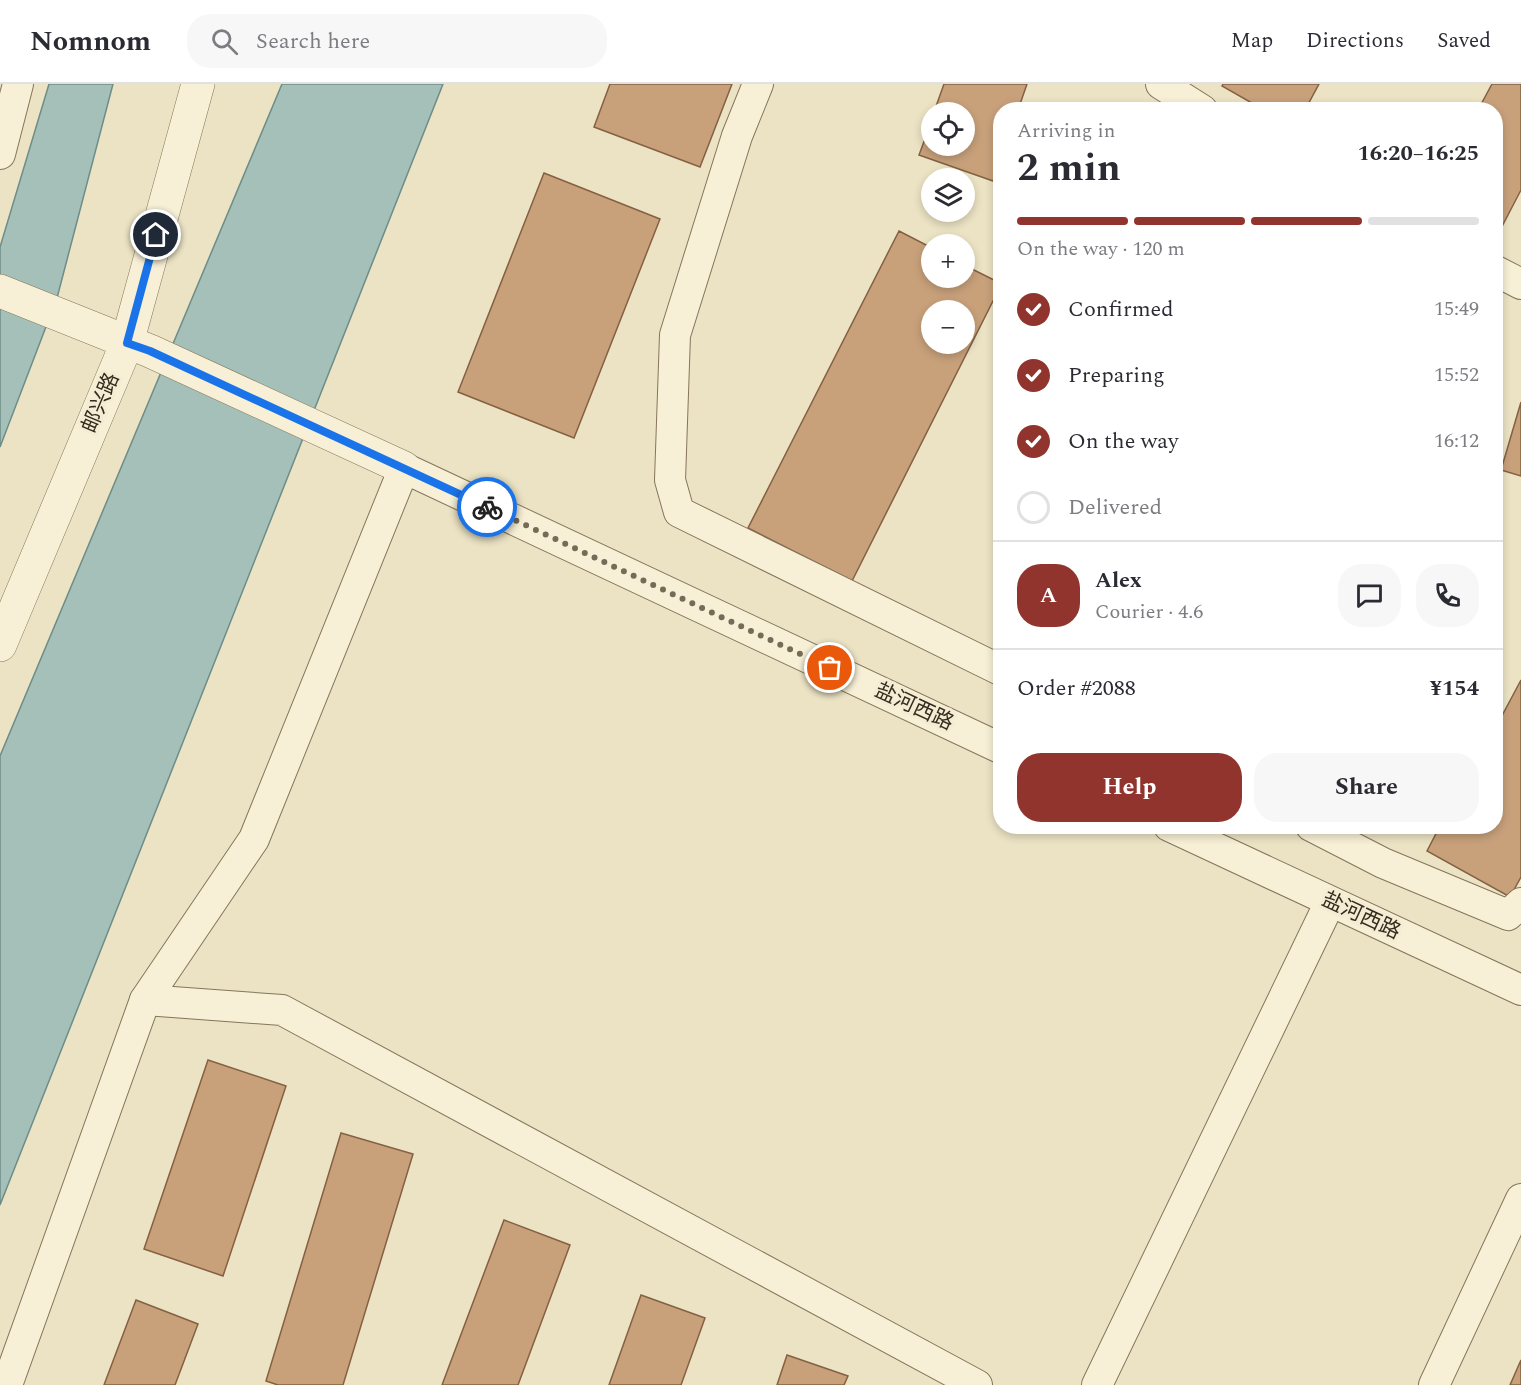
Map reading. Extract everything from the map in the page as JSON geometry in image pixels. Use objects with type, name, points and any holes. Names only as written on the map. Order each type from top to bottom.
[{"type":"street","points":[[0,154],[18,84]]},
{"type":"street","name":"邮兴路","points":[[0,645],[139,347],[198,84]]},
{"type":"street","points":[[758,84],[737,136],[675,335],[670,480],[679,512],[993,667]]},
{"type":"street","points":[[1161,84],[1190,102]]},
{"type":"street","points":[[1503,275],[1521,284]]},
{"type":"street","points":[[0,291],[139,347],[404,468],[254,839],[145,1000],[7,1385]]},
{"type":"street","name":"盐河西路","points":[[404,468],[993,745]]},
{"type":"street","name":"盐河西路","points":[[1186,834],[1521,990]]},
{"type":"street","points":[[1327,834],[1383,863],[1508,915],[1521,903]]},
{"type":"street","points":[[1097,1385],[1330,902]]},
{"type":"street","points":[[145,1000],[282,1010],[977,1385]]},
{"type":"street","points":[[1434,1385],[1521,1199]]},
{"type":"water","points":[[49,84],[113,84],[57,298],[0,447],[0,247]]},
{"type":"water","points":[[282,84],[443,84],[0,1205],[0,756]]},
{"type":"building","points":[[610,84],[732,84],[700,167],[594,127]]},
{"type":"building","points":[[944,84],[1027,84],[1021,102],[993,102],[993,181],[975,175],[975,168],[956,168],[922,156],[975,156],[975,102],[938,102]]},
{"type":"building","points":[[1223,84],[1319,84],[1309,102],[1250,102],[1222,86]]},
{"type":"building","points":[[1492,84],[1521,84],[1521,190],[1503,225],[1503,102],[1482,102]]},
{"type":"building","points":[[544,173],[660,219],[574,438],[458,392]]},
{"type":"building","points":[[899,231],[921,242],[921,288],[975,288],[975,270],[993,280],[993,301],[975,337],[975,300],[921,300],[921,354],[966,354],[852,581],[748,528]]},
{"type":"building","points":[[1521,402],[1521,476],[1503,471],[1503,463]]},
{"type":"building","points":[[1521,680],[1521,877],[1510,897],[1427,851],[1436,834],[1503,834],[1503,714]]},
{"type":"building","points":[[208,1060],[286,1086],[223,1276],[144,1249]]},
{"type":"building","points":[[341,1133],[413,1154],[343,1385],[278,1385],[266,1381]]},
{"type":"building","points":[[504,1220],[570,1245],[518,1385],[442,1385]]},
{"type":"building","points":[[641,1295],[705,1318],[681,1385],[609,1385]]},
{"type":"building","points":[[136,1300],[198,1324],[175,1385],[104,1385]]},
{"type":"building","points":[[787,1355],[848,1376],[844,1385],[777,1385]]},
{"type":"building","points":[[1521,1360],[1521,1385],[1510,1385]]},
{"type":"way so far","points":[[487,507],[830,668]]},
{"type":"route","points":[[156,235],[127,343],[150,351],[487,507]]}]
